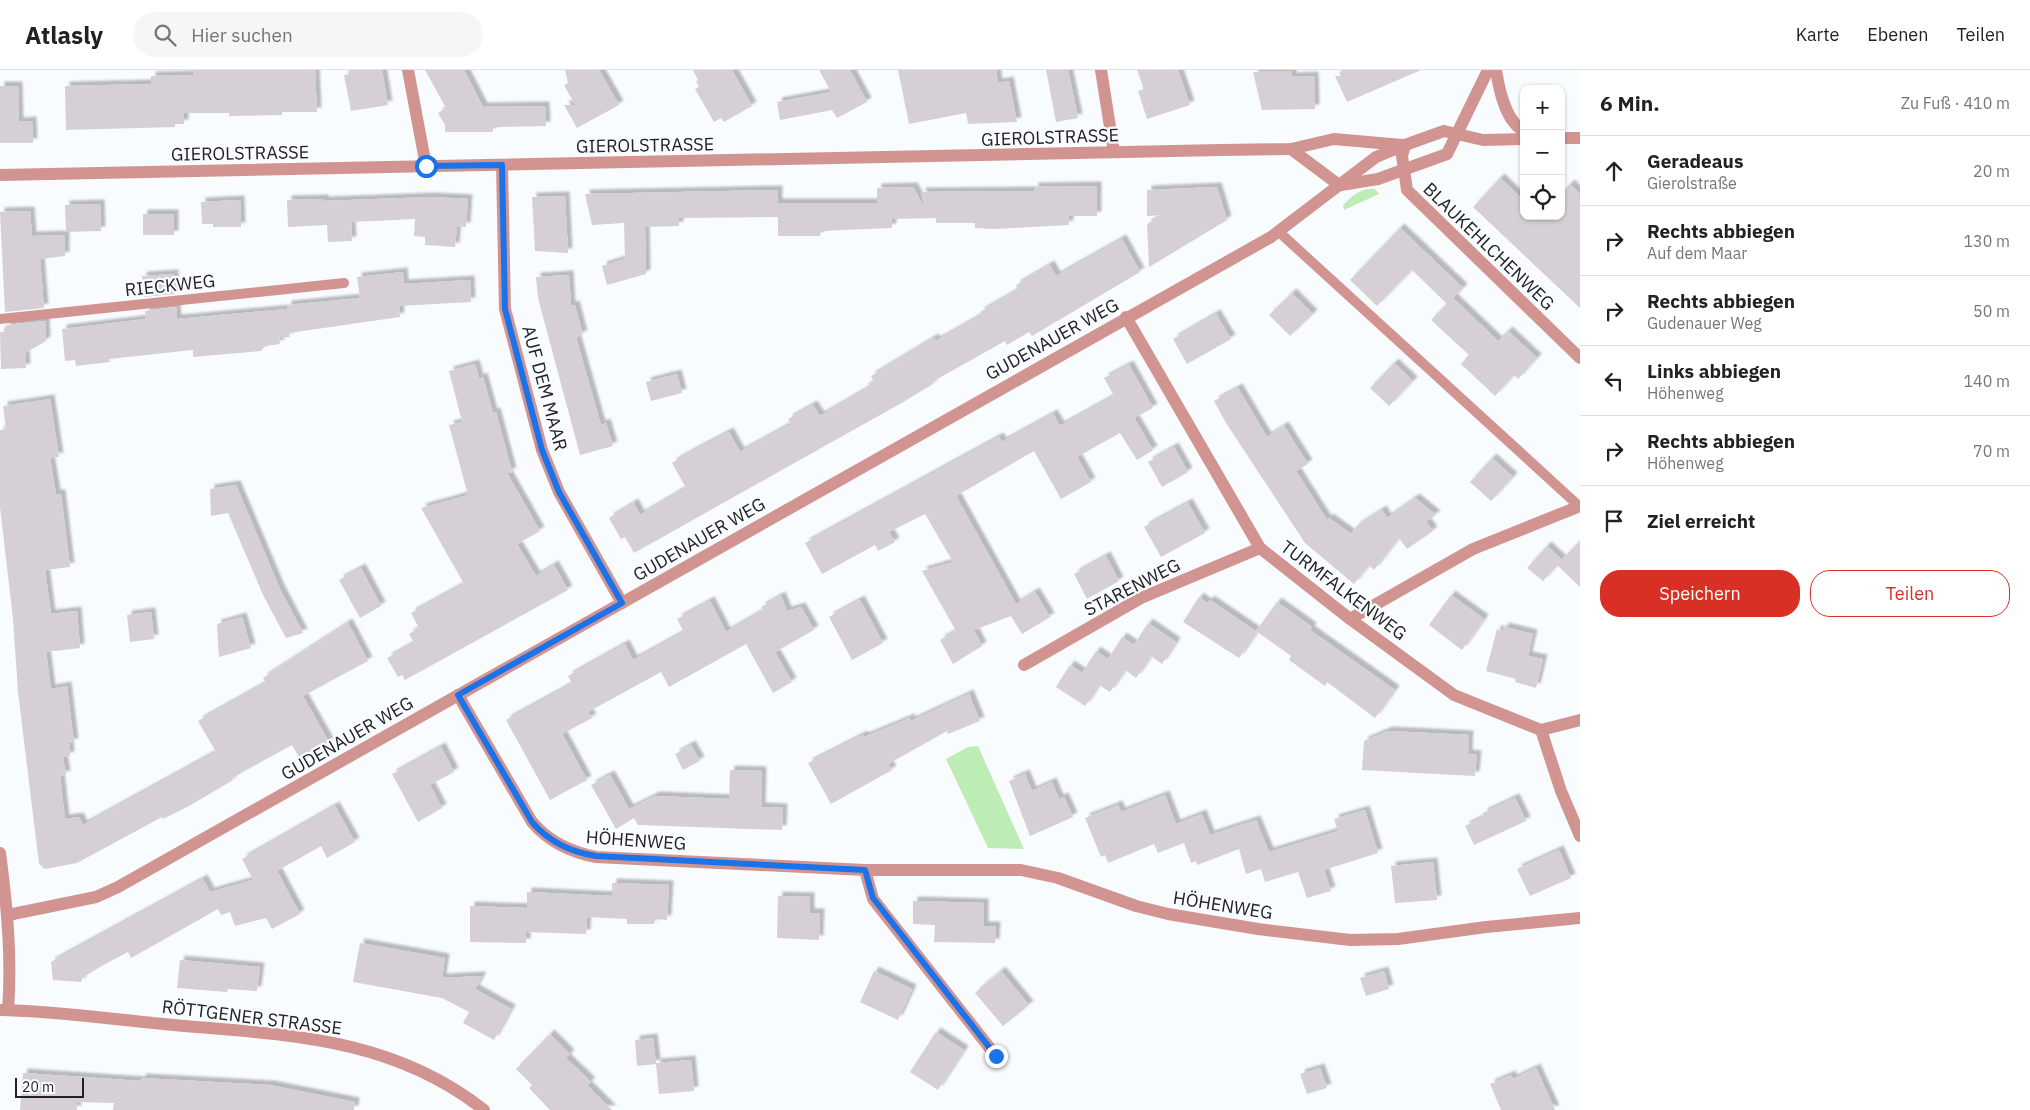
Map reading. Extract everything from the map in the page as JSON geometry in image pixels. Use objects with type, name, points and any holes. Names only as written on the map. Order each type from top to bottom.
[{"type":"street","points":[[408,70],[426,166]]},
{"type":"street","points":[[1101,70],[1114,152]]},
{"type":"street","points":[[1291,150],[1339,185],[1378,180],[1447,154],[1488,70]]},
{"type":"street","points":[[1496,70],[1504,105],[1518,129],[1521,130]]},
{"type":"street","name":"GUDENAUER WEG","points":[[8,915],[96,897],[118,888],[1279,232],[1376,157],[1444,131],[1483,140],[1520,139]]},
{"type":"street","points":[[1565,138],[1580,138]]},
{"type":"street","name":"GIEROLSTRASSE","points":[[0,175],[1291,150],[1334,139],[1405,145]]},
{"type":"street","name":"BLAUKEHLCHENWEG","points":[[1405,145],[1402,156],[1407,190],[1580,358]]},
{"type":"street","name":"AUF DEM MAAR","points":[[502,165],[505,309],[542,450],[559,492],[622,603]]},
{"type":"street","name":"TURMFALKENWEG","points":[[1126,317],[1260,548],[1350,619],[1454,695],[1541,730]]},
{"type":"street","points":[[1350,619],[1473,550],[1580,506]]},
{"type":"street","name":"STARENWEG","points":[[1024,665],[1141,598],[1260,548]]},
{"type":"street","name":"HÖHENWEG","points":[[458,695],[532,822],[544,836],[574,852],[596,856],[865,870],[1021,870],[1058,878],[1136,906],[1168,914],[1258,930],[1350,940],[1398,939],[1486,927],[1580,918]]},
{"type":"street","points":[[1580,720],[1541,730],[1561,791],[1580,836]]},
{"type":"street","points":[[0,853],[8,915],[11,968],[4,1010]]},
{"type":"street","points":[[865,870],[873,898],[996,1056]]},
{"type":"street","name":"RÖTTGENER STRASSE","points":[[4,1010],[271,1034],[345,1045],[408,1063],[469,1098],[484,1110]]},
{"type":"lane","points":[[1279,232],[1580,506]]},
{"type":"lane","name":"RIECKWEG","points":[[0,319],[344,283]]},
{"type":"green space","points":[[1367,189],[1375,189],[1379,194],[1344,210],[1343,205],[1357,193]]},
{"type":"green space","points":[[978,746],[1024,849],[988,848],[946,759],[968,747]]},
{"type":"building","points":[[193,70],[315,70],[317,112],[282,112],[282,115],[229,116],[229,113],[184,113],[184,124],[175,124],[175,127],[66,130],[65,86],[151,84],[151,76],[193,75]]},
{"type":"building","points":[[350,70],[382,70],[388,105],[351,111],[344,75],[351,74]]},
{"type":"building","points":[[425,70],[464,70],[483,107],[545,106],[546,126],[493,127],[493,132],[445,132],[445,125],[438,113],[446,108]]},
{"type":"building","points":[[565,70],[599,70],[619,105],[577,128],[564,105],[575,105],[564,85],[568,83]]},
{"type":"building","points":[[693,70],[732,70],[752,106],[724,122],[721,118],[714,122],[695,89],[699,87]]},
{"type":"building","points":[[819,70],[850,70],[867,102],[837,118],[832,110],[780,120],[777,102],[831,92]]},
{"type":"building","points":[[898,70],[996,70],[998,83],[1009,81],[1017,122],[968,124],[966,113],[909,124]]},
{"type":"building","points":[[1046,70],[1068,70],[1078,118],[1056,122]]},
{"type":"building","points":[[1137,70],[1178,70],[1190,105],[1147,119],[1138,91],[1144,89]]},
{"type":"building","points":[[1341,70],[1421,70],[1347,102],[1335,76],[1344,76]]},
{"type":"building","points":[[1292,71],[1292,77],[1314,76],[1315,109],[1262,110],[1253,72]]},
{"type":"building","points":[[0,86],[18,86],[19,122],[32,121],[33,143],[0,143]]},
{"type":"building","points":[[1500,178],[1520,197],[1520,220],[1565,220],[1565,190],[1570,184],[1580,194],[1580,308],[1473,207]]},
{"type":"building","points":[[1097,186],[1097,216],[1069,216],[1069,225],[995,229],[975,228],[975,223],[936,223],[936,218],[892,219],[892,228],[821,231],[820,236],[778,236],[778,203],[877,203],[877,188],[913,187],[925,209],[921,192],[1034,191],[1034,187]]},
{"type":"building","points":[[1217,187],[1227,220],[1149,267],[1147,224],[1163,215],[1147,216],[1147,190]]},
{"type":"building","points":[[778,190],[778,217],[679,218],[679,226],[645,227],[646,274],[607,285],[602,266],[625,259],[624,223],[592,225],[585,194]]},
{"type":"building","points":[[565,196],[568,253],[535,251],[532,197]]},
{"type":"building","points":[[430,197],[468,199],[466,227],[457,226],[455,247],[425,245],[425,237],[414,236],[415,219],[351,222],[352,241],[328,242],[327,225],[288,227],[287,200],[324,199],[324,201]]},
{"type":"building","points":[[240,200],[241,227],[213,227],[213,224],[202,224],[201,202]]},
{"type":"building","points":[[100,204],[101,231],[66,232],[65,205]]},
{"type":"building","points":[[30,211],[32,236],[65,235],[65,256],[40,259],[44,308],[5,312],[0,212]]},
{"type":"building","points":[[143,214],[174,214],[174,235],[143,235]]},
{"type":"building","points":[[1400,228],[1463,288],[1453,298],[1498,341],[1508,331],[1537,358],[1518,379],[1514,375],[1495,396],[1461,364],[1469,355],[1431,320],[1447,304],[1412,270],[1377,306],[1350,280]]},
{"type":"building","points":[[1122,239],[1140,272],[1032,336],[1029,332],[1007,345],[1005,341],[932,382],[933,384],[905,401],[634,553],[625,537],[621,539],[609,518],[634,503],[640,515],[686,488],[672,463],[693,451],[729,432],[740,452],[791,424],[788,419],[813,405],[820,416],[865,390],[864,388],[874,382],[871,376],[934,338],[936,341],[982,315],[980,312],[1018,290],[1016,285],[1050,265],[1056,276]]},
{"type":"building","points":[[403,272],[404,284],[470,280],[471,302],[399,306],[400,317],[289,333],[290,337],[279,338],[280,344],[265,346],[261,351],[193,357],[193,350],[109,359],[110,362],[76,366],[75,360],[65,361],[62,329],[146,319],[145,311],[176,307],[177,319],[287,309],[287,305],[360,298],[357,277]]},
{"type":"building","points":[[174,274],[175,294],[144,297],[142,276]]},
{"type":"building","points":[[569,275],[571,306],[575,305],[583,335],[576,337],[601,425],[606,423],[613,446],[580,455],[538,298],[536,277]]},
{"type":"building","points":[[1292,293],[1313,314],[1290,336],[1269,315]]},
{"type":"building","points":[[1216,314],[1231,339],[1187,364],[1173,339]]},
{"type":"building","points":[[45,321],[46,341],[25,353],[26,368],[1,369],[0,332],[6,332],[6,325]]},
{"type":"building","points":[[1394,363],[1413,381],[1389,406],[1370,388]]},
{"type":"building","points":[[475,364],[479,379],[483,377],[493,413],[496,412],[512,472],[507,473],[540,531],[517,544],[536,576],[554,565],[568,590],[405,680],[402,675],[398,677],[387,658],[414,643],[409,634],[419,628],[411,613],[464,584],[421,508],[468,495],[449,425],[462,422],[449,371]]},
{"type":"building","points":[[1129,365],[1153,408],[1134,418],[1153,450],[1137,460],[1120,433],[1077,457],[1091,482],[1061,499],[1034,451],[956,496],[1016,604],[1035,592],[1050,617],[1022,634],[1011,616],[974,630],[982,646],[953,664],[940,640],[956,631],[922,571],[953,562],[925,514],[889,532],[895,542],[878,551],[875,545],[822,574],[805,543],[999,437],[1002,442],[1053,414],[1060,426],[1114,396],[1104,378]]},
{"type":"building","points":[[677,374],[682,393],[651,401],[646,382]]},
{"type":"building","points":[[1238,388],[1267,437],[1284,426],[1308,464],[1296,471],[1327,520],[1329,518],[1351,534],[1357,526],[1382,510],[1387,518],[1415,498],[1436,515],[1426,521],[1433,531],[1407,549],[1399,538],[1374,570],[1369,565],[1354,584],[1305,543],[1226,423],[1214,401]]},
{"type":"building","points":[[50,399],[59,457],[50,458],[56,494],[61,494],[70,567],[45,570],[51,614],[77,611],[80,648],[46,652],[51,689],[67,686],[74,743],[69,743],[70,756],[63,757],[66,775],[60,776],[65,819],[79,817],[83,825],[216,752],[198,721],[266,683],[263,678],[348,623],[368,661],[303,696],[329,742],[300,759],[292,745],[232,778],[233,780],[189,806],[163,819],[162,817],[77,863],[45,869],[39,864],[18,692],[13,619],[0,507],[0,430],[6,429],[3,406]]},
{"type":"building","points":[[1174,447],[1188,472],[1162,487],[1148,462]]},
{"type":"building","points":[[1492,458],[1513,477],[1491,501],[1470,482]]},
{"type":"building","points":[[236,485],[280,589],[303,633],[286,638],[264,597],[228,513],[211,516],[210,489]]},
{"type":"building","points":[[1188,503],[1205,533],[1161,557],[1144,527]]},
{"type":"building","points":[[1580,541],[1580,587],[1557,565]]},
{"type":"building","points":[[1547,546],[1562,560],[1543,581],[1527,568]]},
{"type":"building","points":[[1106,556],[1119,581],[1087,599],[1074,574]]},
{"type":"building","points":[[361,568],[381,606],[360,618],[339,580]]},
{"type":"building","points":[[1451,595],[1484,619],[1462,650],[1429,625]]},
{"type":"building","points":[[781,596],[787,611],[801,607],[814,630],[775,652],[792,682],[773,693],[746,644],[669,687],[661,672],[588,712],[592,718],[562,734],[587,780],[550,800],[506,720],[572,684],[568,676],[625,644],[633,660],[684,632],[677,619],[710,601],[726,632],[763,611],[761,607]]},
{"type":"building","points":[[1199,597],[1207,603],[1210,600],[1257,632],[1239,658],[1183,622]]},
{"type":"building","points":[[860,600],[883,643],[852,660],[829,617]]},
{"type":"building","points":[[1277,602],[1312,627],[1310,630],[1395,690],[1375,718],[1327,682],[1325,686],[1289,660],[1291,656],[1256,631]]},
{"type":"building","points":[[151,612],[154,639],[130,642],[127,615]]},
{"type":"building","points":[[242,617],[251,648],[219,657],[217,624]]},
{"type":"building","points":[[1148,623],[1176,642],[1162,664],[1151,656],[1136,678],[1125,670],[1110,692],[1099,685],[1085,706],[1056,687],[1070,665],[1082,673],[1096,651],[1108,659],[1122,637],[1134,645]]},
{"type":"building","points":[[1505,627],[1533,634],[1528,656],[1543,659],[1536,688],[1515,682],[1516,679],[1486,671],[1497,629],[1501,632]]},
{"type":"building","points":[[969,694],[980,721],[948,734],[947,731],[888,764],[892,770],[831,804],[808,763],[863,735],[864,737],[910,718],[911,721]]},
{"type":"building","points":[[1388,731],[1469,735],[1468,754],[1477,755],[1475,776],[1362,770],[1364,741]]},
{"type":"building","points":[[691,745],[700,761],[683,770],[675,754]]},
{"type":"building","points":[[441,747],[454,772],[430,785],[442,808],[418,822],[392,774]]},
{"type":"building","points":[[730,770],[762,771],[761,807],[783,808],[782,830],[638,825],[634,818],[616,829],[591,785],[610,775],[629,809],[655,796],[729,799]]},
{"type":"building","points":[[1025,774],[1032,791],[1052,782],[1059,799],[1064,797],[1073,817],[1030,836],[1009,781]]},
{"type":"building","points":[[1165,795],[1176,824],[1202,814],[1210,835],[1256,820],[1269,852],[1338,831],[1334,819],[1365,810],[1378,853],[1324,870],[1331,891],[1307,898],[1298,872],[1265,882],[1261,869],[1246,874],[1239,849],[1197,865],[1196,861],[1191,863],[1184,843],[1158,853],[1154,844],[1108,863],[1105,855],[1101,857],[1085,818],[1118,805],[1121,812]]},
{"type":"building","points":[[1515,798],[1526,821],[1474,845],[1465,826],[1484,817],[1483,813]]},
{"type":"building","points":[[335,806],[355,842],[327,858],[321,846],[277,871],[300,914],[272,929],[266,918],[235,926],[230,912],[221,915],[218,909],[131,958],[128,952],[107,963],[83,977],[81,982],[53,980],[51,962],[203,879],[210,892],[253,880],[242,859]]},
{"type":"building","points":[[1559,850],[1571,878],[1530,896],[1517,869]]},
{"type":"building","points":[[1433,862],[1437,900],[1395,903],[1391,866]]},
{"type":"building","points":[[612,883],[669,885],[667,920],[655,919],[654,924],[627,924],[627,919],[587,917],[586,934],[526,932],[526,943],[470,942],[470,906],[527,908],[527,892],[612,896]]},
{"type":"building","points":[[778,896],[810,897],[810,913],[820,913],[819,940],[777,938]]},
{"type":"building","points":[[913,901],[984,903],[984,926],[996,926],[995,943],[934,942],[935,925],[913,924]]},
{"type":"building","points":[[360,943],[445,958],[442,978],[482,976],[475,989],[511,1009],[494,1040],[463,1023],[469,1012],[442,998],[353,982]]},
{"type":"building","points":[[180,960],[260,967],[257,991],[228,989],[227,992],[177,988]]},
{"type":"building","points":[[874,971],[912,989],[898,1020],[860,1002]]},
{"type":"building","points":[[1001,971],[1029,1005],[1003,1026],[975,993]]},
{"type":"building","points":[[1384,971],[1389,989],[1366,996],[1360,978]]},
{"type":"building","points":[[936,1032],[964,1050],[938,1090],[910,1072]]},
{"type":"building","points":[[550,1034],[570,1054],[566,1058],[591,1082],[587,1085],[612,1110],[550,1110],[529,1088],[532,1085],[516,1069]]},
{"type":"building","points":[[653,1038],[656,1063],[691,1060],[694,1091],[659,1094],[656,1064],[637,1066],[635,1040]]},
{"type":"building","points":[[1320,1068],[1327,1088],[1307,1094],[1300,1074]]},
{"type":"building","points":[[1536,1068],[1555,1110],[1501,1110],[1490,1084],[1511,1075],[1513,1079]]},
{"type":"building","points":[[23,1073],[141,1081],[142,1078],[270,1085],[355,1102],[354,1110],[113,1110],[114,1103],[77,1102],[77,1110],[20,1110]]},
{"type":"route","points":[[426,166],[502,165],[505,309],[542,450],[559,492],[622,603],[458,695],[532,822],[544,836],[558,844],[574,852],[596,856],[865,870],[873,898],[996,1056]]}]
